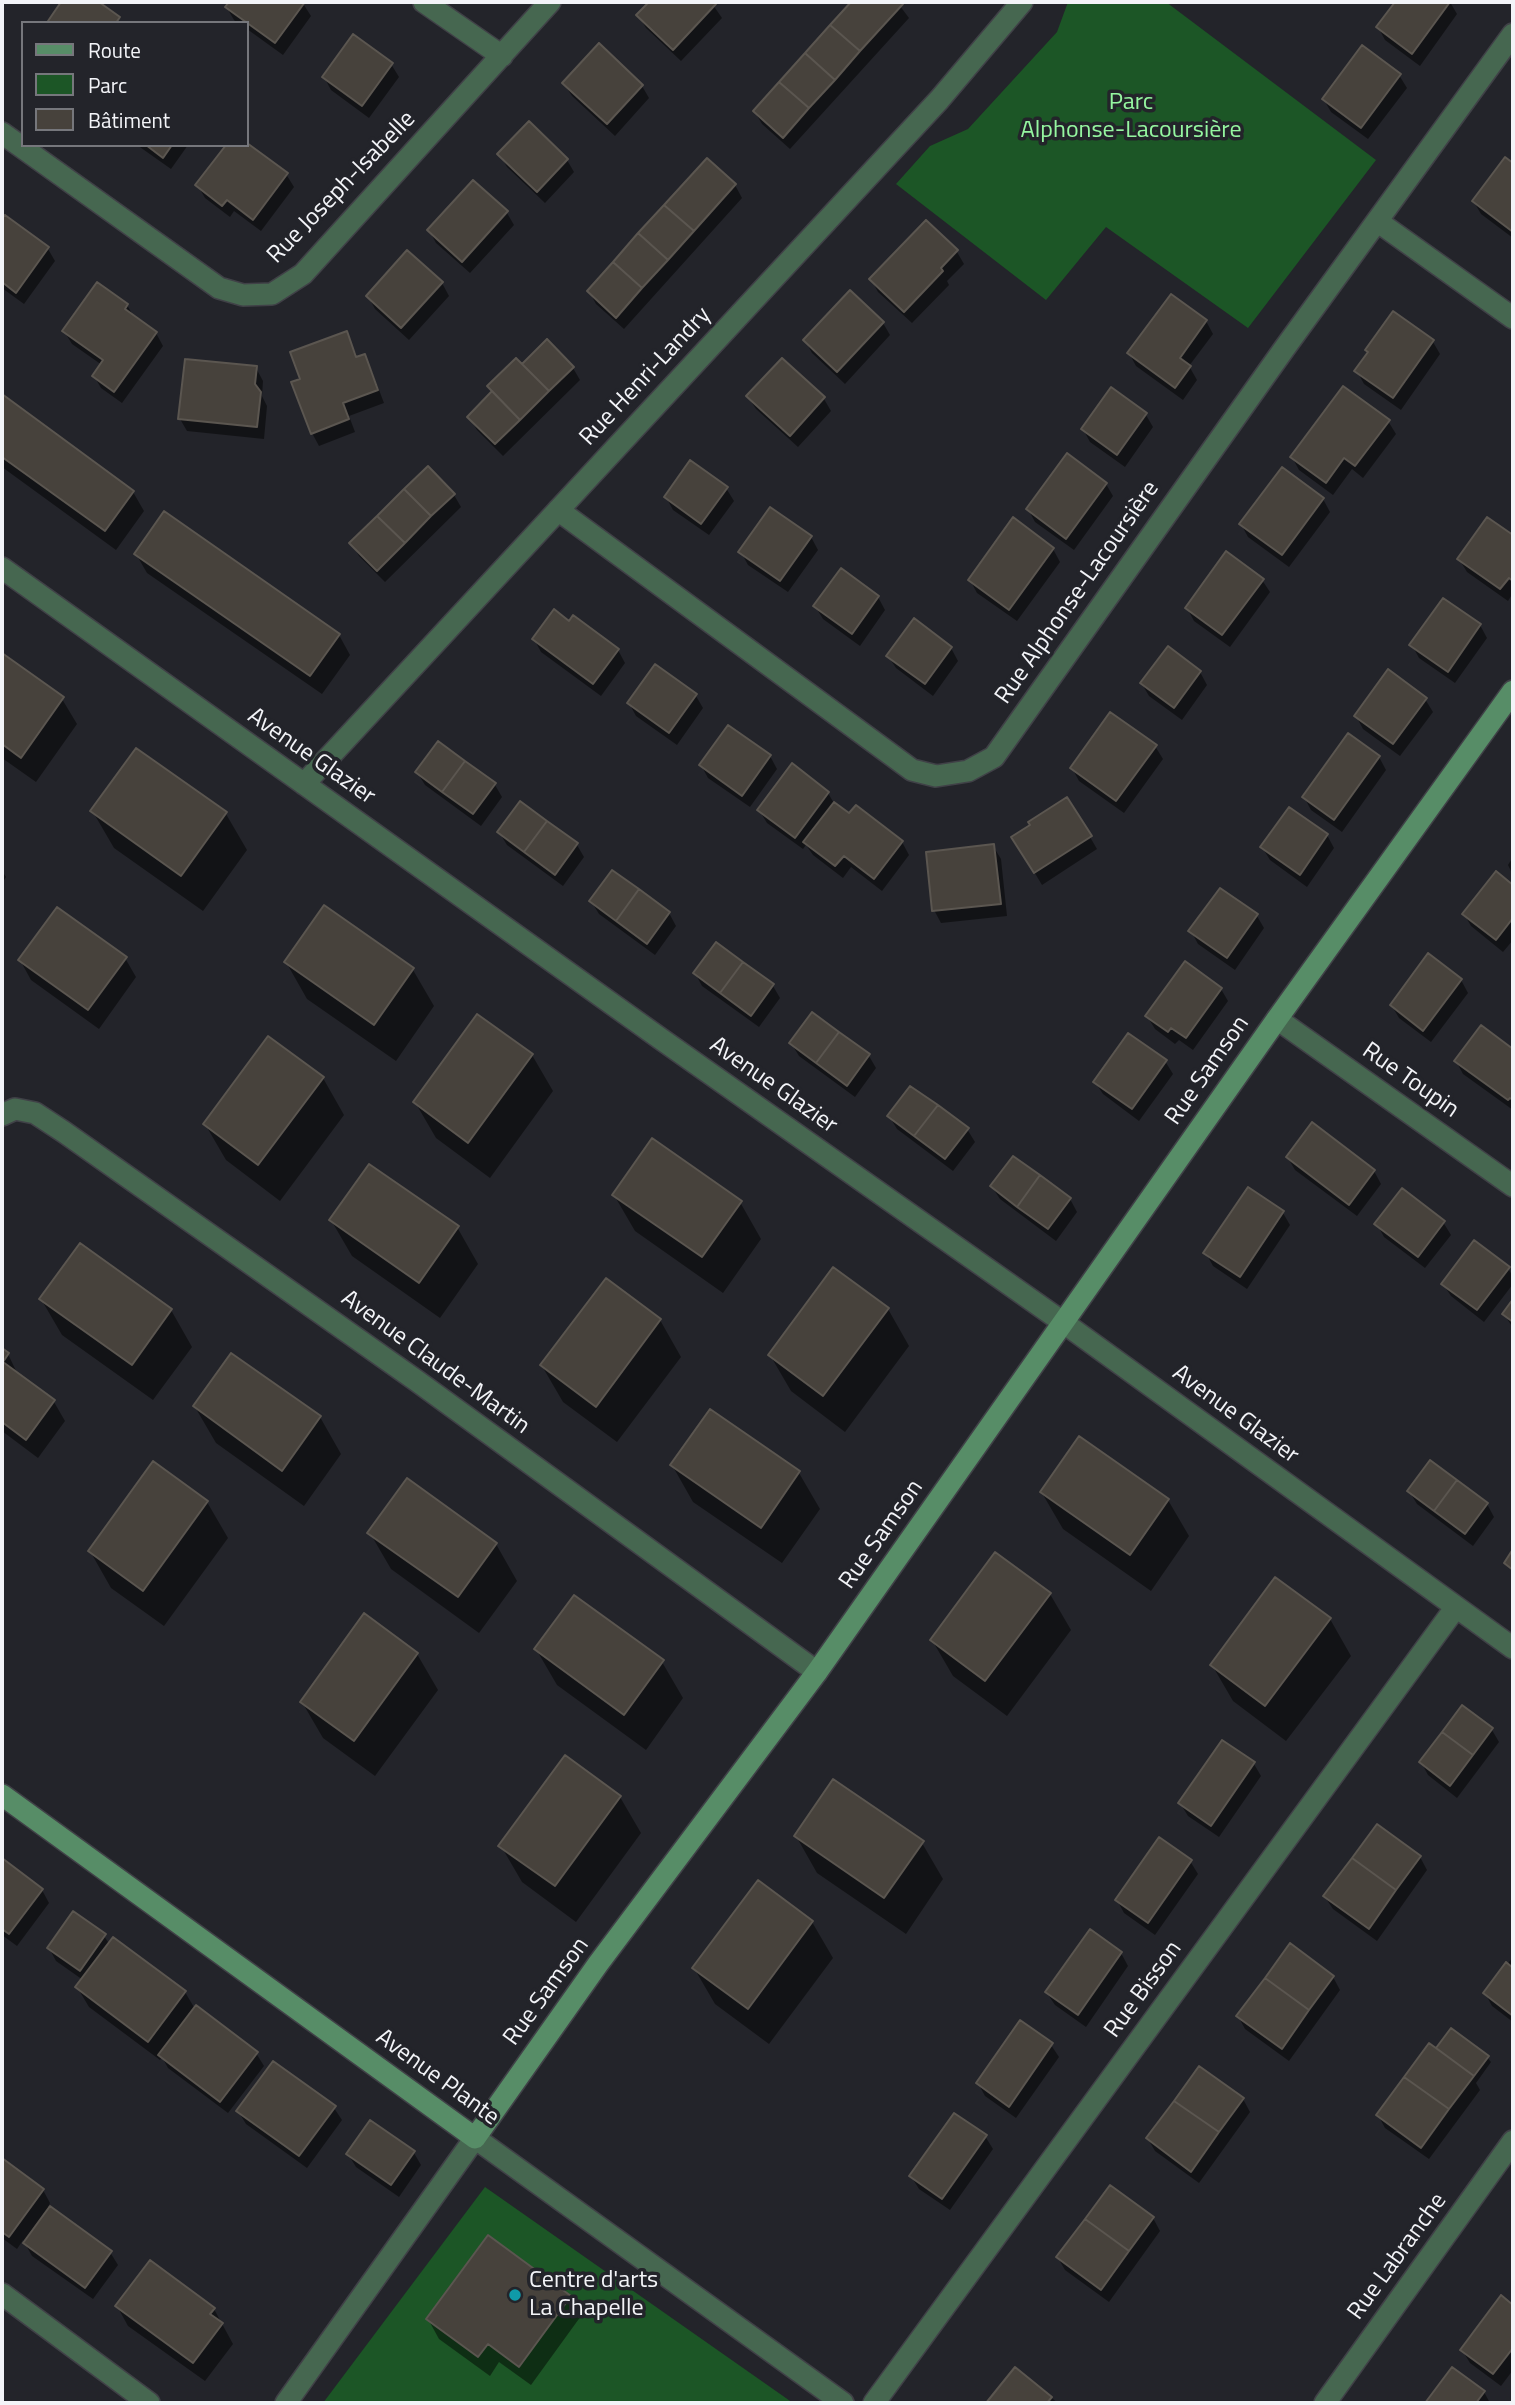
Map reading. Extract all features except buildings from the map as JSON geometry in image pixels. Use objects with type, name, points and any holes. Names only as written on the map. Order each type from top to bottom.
[{"type":"street","points":[[424,2],[502,56]]},
{"type":"street","name":"Rue Joseph-Isabelle","points":[[22,147],[219,288],[243,295],[272,294],[303,274],[550,2]]},
{"type":"street","name":"Rue Henri-Landry","points":[[304,784],[939,100],[1019,3]]},
{"type":"street","name":"Rue Alphonse-Lacoursière","points":[[558,510],[912,770],[936,776],[968,771],[994,757],[1513,34]]},
{"type":"street","name":"Rue Joseph-Isabelle","points":[[2,133],[21,147]]},
{"type":"street","points":[[1377,221],[1513,318]]},
{"type":"street","name":"Avenue Glazier","points":[[2,568],[1064,1323],[1513,1648]]},
{"type":"street","name":"Rue Samson","points":[[286,2403],[598,1964],[817,1672],[1277,1019],[1513,691]]},
{"type":"street","name":"Rue Toupin","points":[[1277,1019],[1513,1186]]},
{"type":"street","name":"Avenue Claude-Martin","points":[[8,1112],[35,1113],[75,1140],[417,1381],[817,1672]]},
{"type":"street","name":"Rue Bisson","points":[[874,2403],[1456,1607]]},
{"type":"street","name":"Avenue Plante","points":[[2,1795],[843,2403]]},
{"type":"street","name":"Rue Labranche","points":[[1325,2403],[1513,2141]]},
{"type":"street","points":[[2,2294],[149,2403]]},
{"type":"green space","name":"Parc Alphonse-Lacoursière","points":[[1068,2],[1166,2],[1376,160],[1248,328],[1106,227],[1046,300],[896,184],[930,146],[968,129],[1057,32]]},
{"type":"green space","points":[[485,2187],[793,2403],[323,2403]]},
{"type":"place","name":"Centre d'arts La Chapelle","points":[[515,2295]]}]
